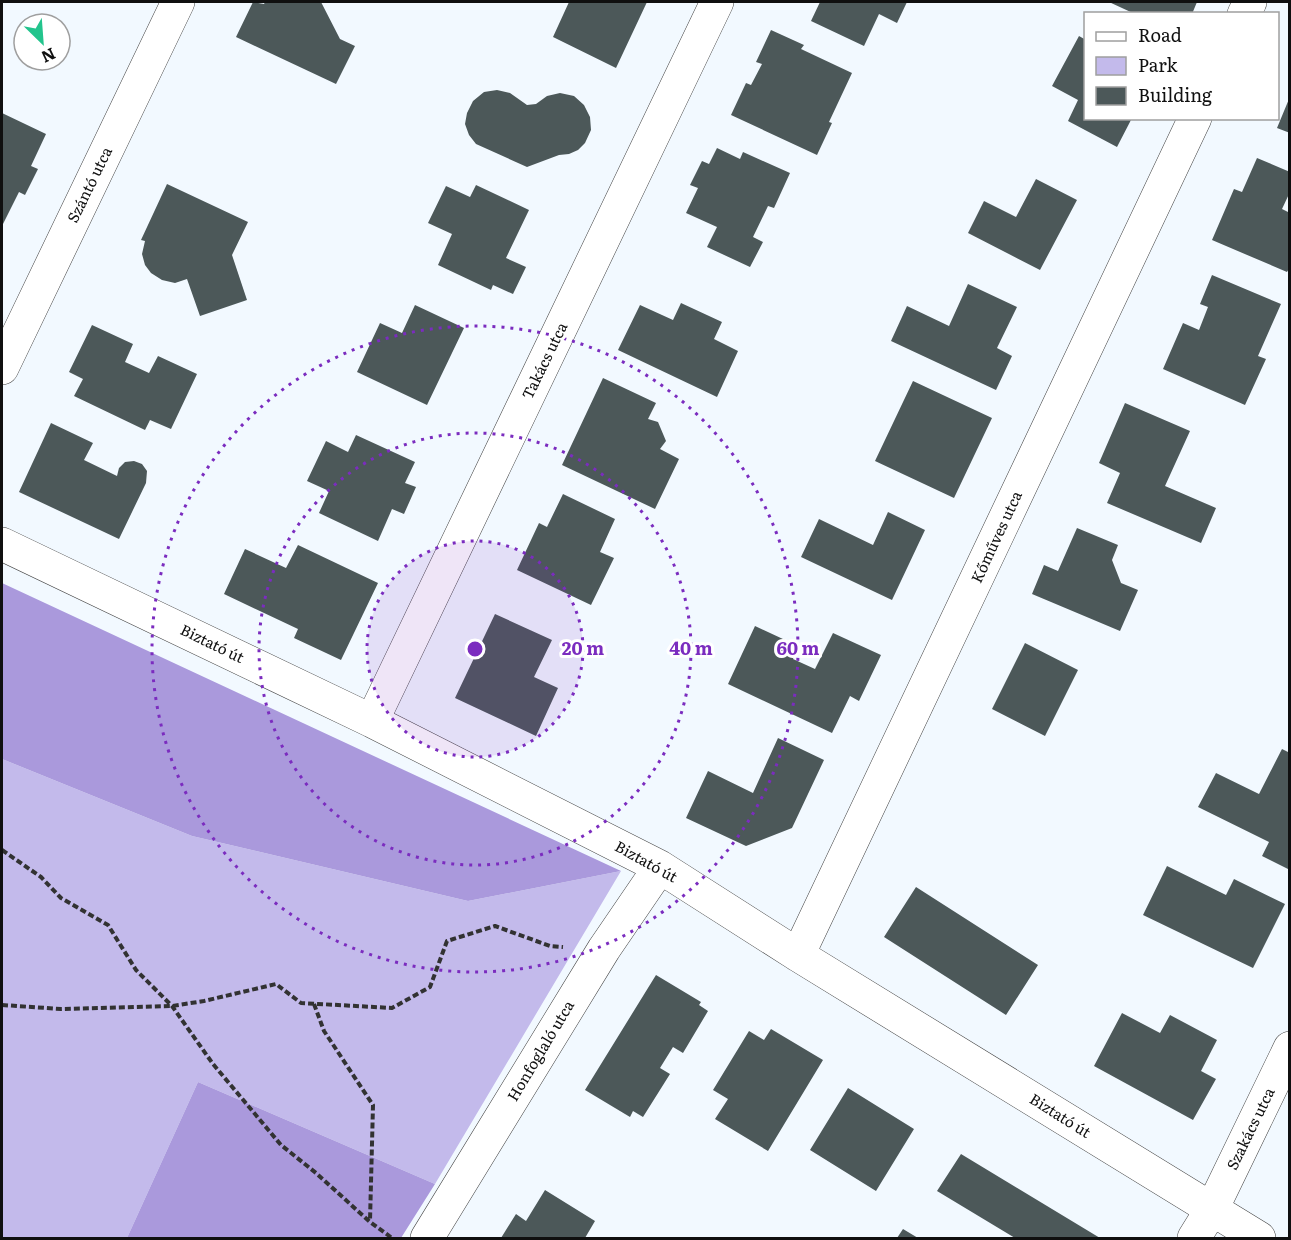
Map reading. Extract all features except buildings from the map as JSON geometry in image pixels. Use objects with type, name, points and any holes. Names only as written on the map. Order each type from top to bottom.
[{"type":"street","name":"Szántó utca","points":[[2,368],[178,2]]},
{"type":"street","name":"Takács utca","points":[[372,721],[717,2]]},
{"type":"street","name":"Kőműves utca","points":[[798,955],[1194,120]]},
{"type":"street","name":"Biztató út","points":[[2,544],[372,721],[660,867],[798,955],[1259,1239]]},
{"type":"street","name":"Honfoglaló utca","points":[[427,1239],[604,949],[660,867]]},
{"type":"street","name":"Szakács utca","points":[[1194,1239],[1212,1209],[1290,1048]]},
{"type":"path","points":[[2,850],[41,876],[61,898],[108,925],[136,970],[172,1006],[213,1064],[281,1145],[393,1239]]},
{"type":"path","points":[[2,1005],[61,1009],[172,1006],[276,984],[301,1003],[392,1008],[430,987],[447,941],[495,926],[550,946],[604,949]]},
{"type":"path","points":[[314,1004],[324,1031],[373,1105],[370,1222]]},
{"type":"green space","points":[[2,759],[192,836],[468,901],[621,871],[435,1184],[198,1082],[127,1238],[2,1238]]},
{"type":"shaded area","points":[[2,583],[621,871],[468,901],[192,836],[2,759]]},
{"type":"shaded area","points":[[198,1082],[435,1184],[401,1238],[127,1238]]}]
